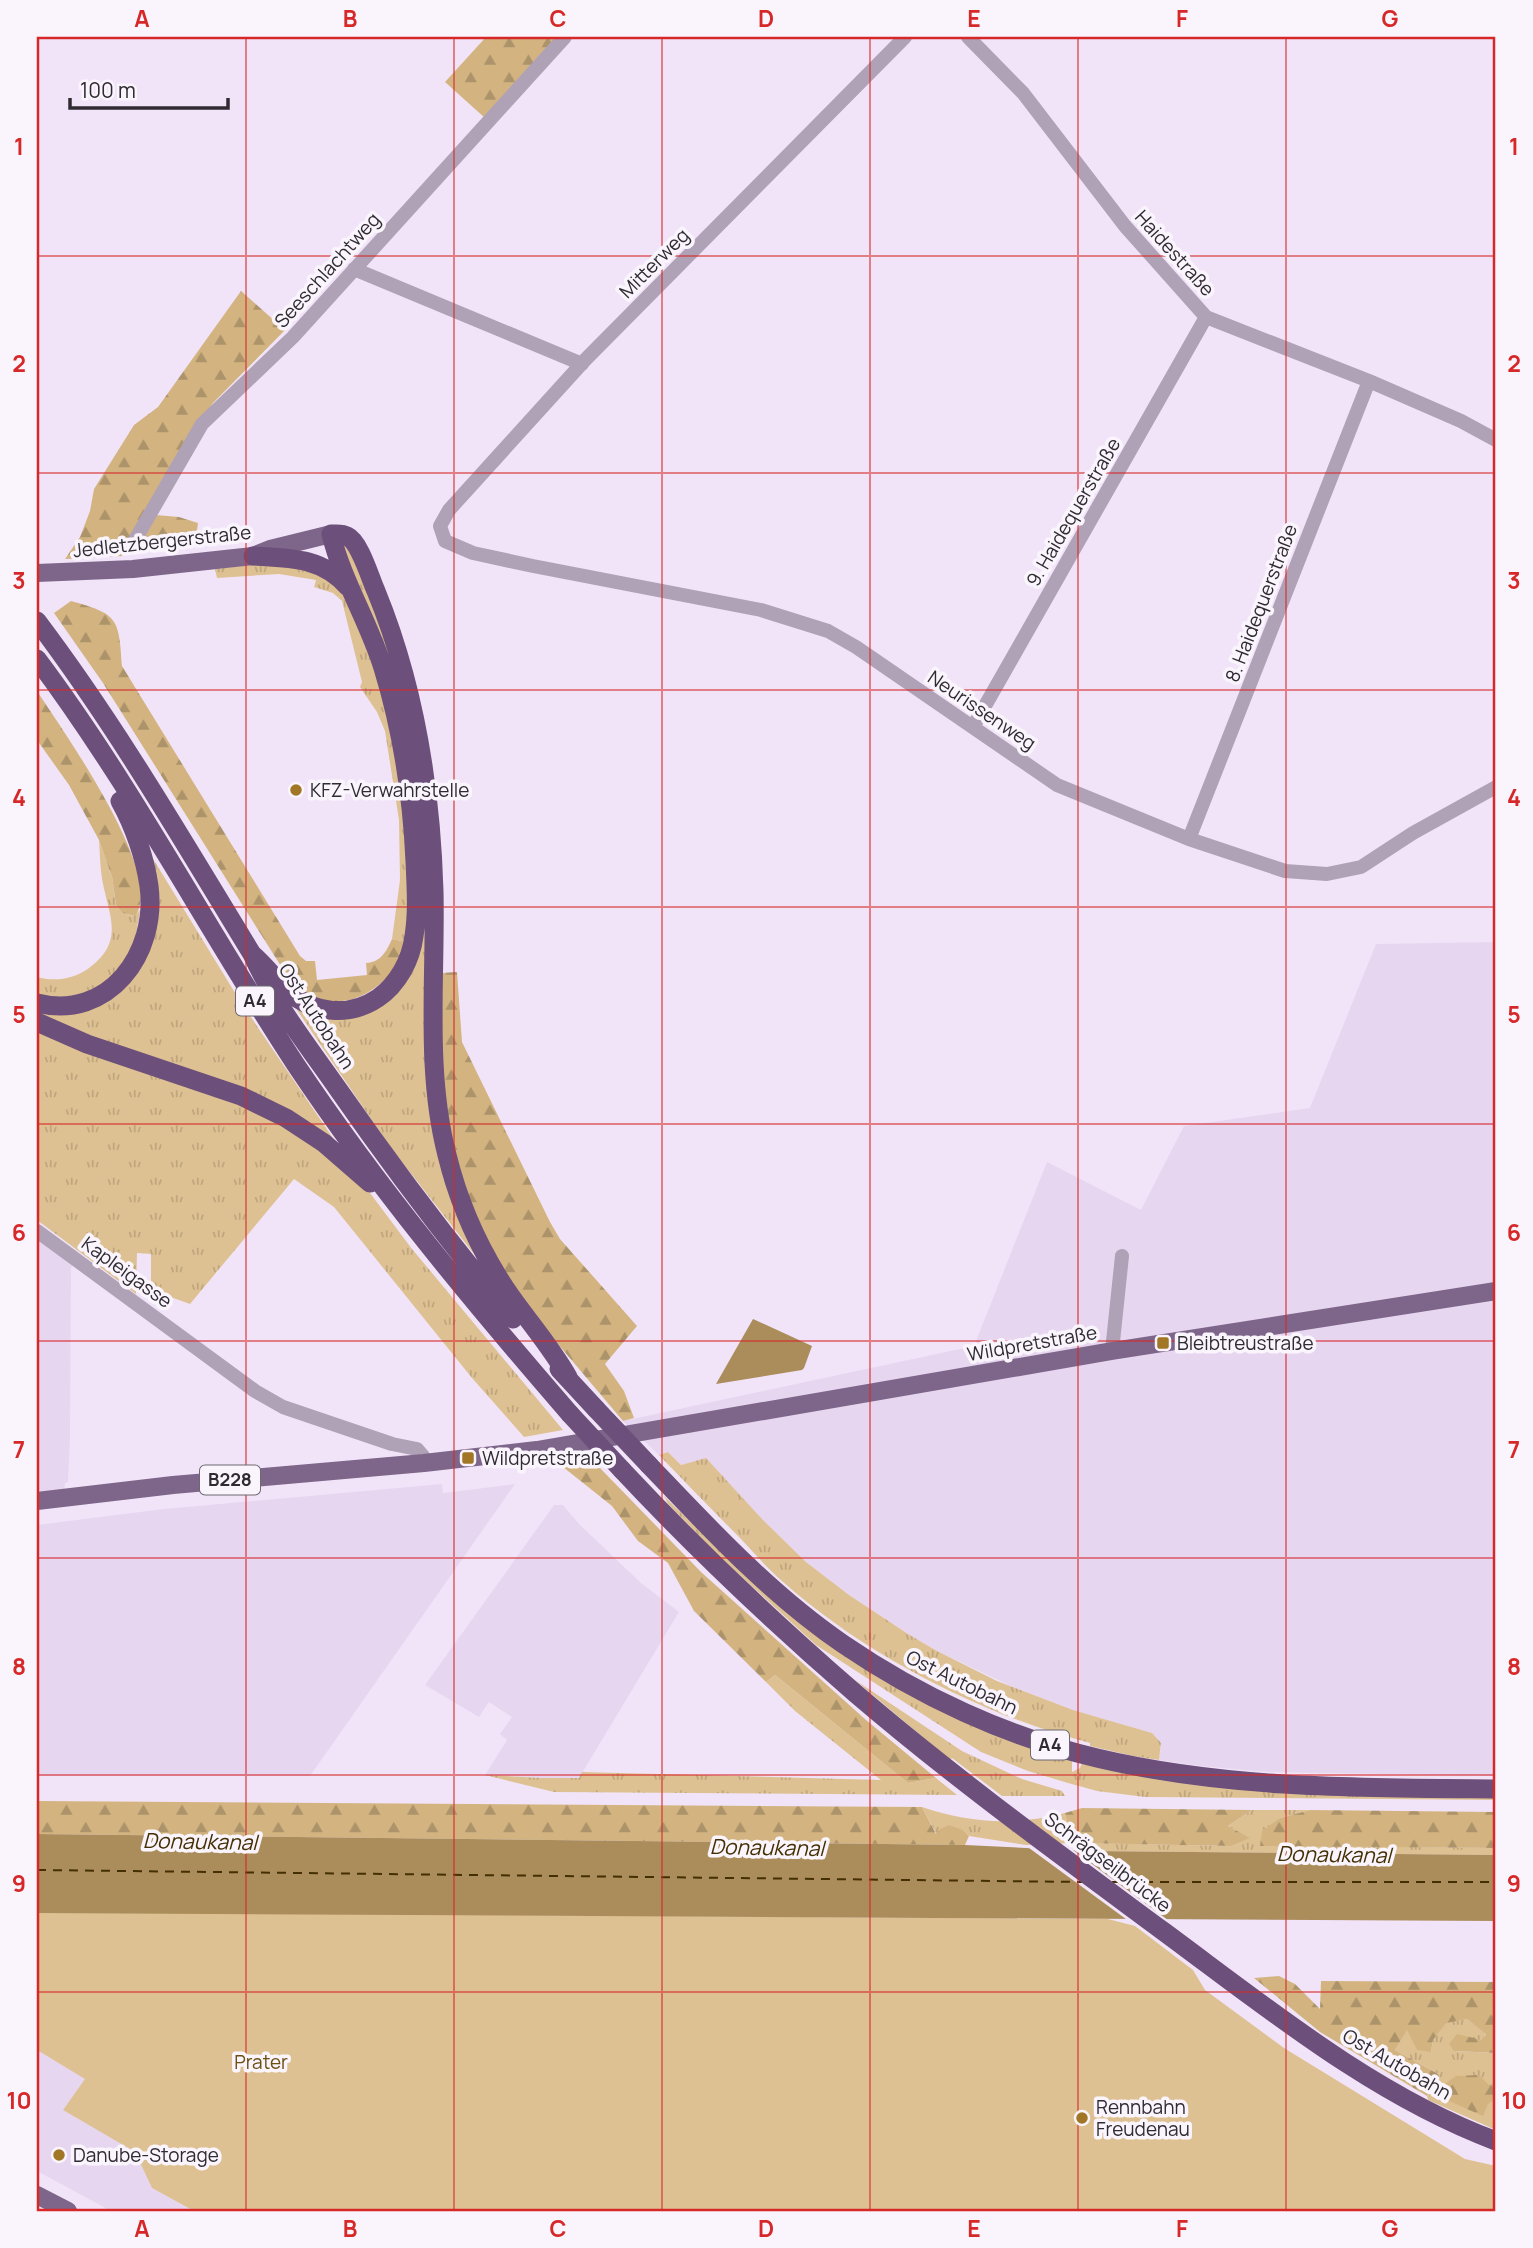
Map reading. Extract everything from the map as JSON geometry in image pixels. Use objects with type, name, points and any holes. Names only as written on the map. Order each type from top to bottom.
[{"type":"highway","points":[[253,954],[299,999],[318,1008],[337,1011],[357,1008],[383,994],[398,978],[408,959],[414,936],[417,892],[412,808],[389,691],[369,627],[335,550],[331,534],[348,536],[360,554],[384,610],[402,664],[418,735],[431,835],[435,1076],[446,1153],[463,1207],[482,1248],[509,1294],[568,1377]]},
{"type":"highway","points":[[253,556],[292,557],[313,562],[335,574],[354,594]]},
{"type":"highway","name":"Ost Autobahn","points":[[37,621],[126,747],[253,954],[260,972],[389,1162],[547,1360],[568,1377],[649,1465],[773,1589],[842,1643],[902,1681],[960,1710],[1023,1736],[1095,1758],[1167,1772],[1247,1782],[1352,1788],[1496,1789]]},
{"type":"highway","name":"A4","points":[[37,659],[105,757],[298,1068],[419,1234]]},
{"type":"highway","points":[[37,1003],[53,1007],[78,1005],[100,997],[118,982],[133,964],[144,942],[149,915],[149,888],[144,859],[124,807],[109,780],[105,757]]},
{"type":"highway","points":[[37,1021],[87,1044],[241,1096],[286,1118],[324,1143],[364,1177],[419,1234]]},
{"type":"highway","name":"Schrägseilbrücke","points":[[419,1234],[484,1315],[570,1414],[622,1470],[766,1612],[855,1693],[945,1766],[1246,1992]]},
{"type":"highway","name":"Ost Autobahn","points":[[1246,1992],[1310,2038],[1415,2104],[1496,2141]]},
{"type":"main road","name":"Jedletzbergerstraße","points":[[37,573],[133,569],[253,556],[270,549],[331,534]]},
{"type":"main road","name":"Wildpretstraße","points":[[424,1463],[537,1450],[1112,1351],[1496,1291]]},
{"type":"main road","name":"B228","points":[[37,1501],[424,1463]]},
{"type":"main road","points":[[37,2194],[68,2211]]},
{"type":"street","name":"Seeschlachtweg","points":[[135,540],[202,424],[293,337],[565,37]]},
{"type":"street","name":"Mitterweg","points":[[440,526],[449,510],[582,364],[905,37]]},
{"type":"street","name":"Haidestraße","points":[[968,37],[1023,93],[1125,226],[1206,317],[1368,380],[1461,421],[1496,440]]},
{"type":"street","points":[[354,269],[582,364]]},
{"type":"street","name":"9. Haidequerstraße","points":[[973,727],[1206,317]]},
{"type":"street","name":"8. Haidequerstraße","points":[[1189,839],[1368,380]]},
{"type":"street","name":"Neurissenweg","points":[[440,526],[445,541],[473,554],[761,610],[828,631],[856,647],[1057,785],[1189,839],[1284,871],[1327,874],[1361,867],[1413,833],[1496,787]]},
{"type":"street","name":"Kapleigasse","points":[[37,1231],[255,1391],[283,1407],[392,1444],[417,1449],[423,1455],[424,1463]]},
{"type":"street","points":[[1112,1351],[1122,1256]]},
{"type":"shaded area","points":[[1496,942],[1496,1776],[1268,1772],[1159,1760],[1161,1747],[1152,1733],[1073,1710],[1013,1687],[937,1651],[908,1634],[849,1595],[806,1562],[706,1459],[681,1465],[668,1452],[659,1455],[623,1421],[974,1346],[1047,1162],[1141,1210],[1184,1126],[1310,1108],[1376,944]]},
{"type":"shaded area","points":[[37,1236],[73,1263],[68,1482],[65,1483],[64,1490],[37,1493]]},
{"type":"shaded area","points":[[442,1484],[443,1493],[515,1484],[310,1776],[37,1776],[37,1525],[164,1509]]},
{"type":"shaded area","points":[[554,1505],[563,1505],[579,1524],[641,1583],[679,1612],[579,1778],[485,1775],[507,1740],[500,1734],[512,1717],[489,1702],[479,1717],[425,1685]]},
{"type":"shaded area","points":[[37,2050],[86,2079],[63,2110],[135,2152],[152,2188],[194,2211],[111,2211],[37,2171]]},
{"type":"green space","points":[[486,37],[557,37],[485,118],[445,82]]},
{"type":"green space","points":[[241,291],[285,330],[213,403],[190,435],[156,515],[179,517],[198,523],[196,538],[147,541],[131,538],[122,556],[65,559],[80,537],[90,511],[94,489],[134,425],[158,407]]},
{"type":"green space","points":[[348,543],[386,634],[426,875],[481,1263],[388,1144],[297,1010],[298,1007],[356,1013],[413,957],[418,828],[339,548]]},
{"type":"green space","points":[[275,562],[300,564],[337,582],[359,616],[397,752],[411,895],[406,942],[392,939],[400,880],[399,820],[385,731],[377,712],[360,687],[362,682],[342,601],[333,593],[314,587],[316,580],[279,574],[217,578],[215,569]]},
{"type":"green space","points":[[71,601],[98,610],[113,620],[119,637],[122,666],[300,956],[306,961],[315,961],[317,980],[367,975],[366,963],[376,961],[382,956],[392,939],[406,942],[395,969],[386,979],[358,997],[334,1001],[311,995],[289,979],[103,683],[54,613]]},
{"type":"green space","points":[[37,691],[87,768],[124,837],[137,869],[141,896],[135,916],[122,913],[116,905],[112,877],[99,840],[69,785],[37,740]]},
{"type":"green space","points":[[99,840],[112,877],[116,905],[122,913],[134,916],[140,910],[130,954],[105,983],[83,995],[59,1000],[37,996],[37,977],[57,979],[77,975],[100,958],[111,939],[111,919],[102,878]]},
{"type":"green space","points":[[147,849],[240,1001],[337,1144],[37,1017],[37,1007],[66,1011],[142,961]]},
{"type":"green space","points":[[457,972],[462,1042],[550,1222],[560,1239],[637,1326],[605,1364],[624,1391],[634,1418],[623,1421],[552,1337],[491,1253],[462,1185],[442,1086],[441,973]]},
{"type":"green space","points":[[37,1028],[234,1098],[314,1141],[367,1189],[412,1249],[563,1430],[524,1437],[472,1378],[334,1207],[294,1179],[190,1304],[151,1290],[151,1254],[137,1253],[136,1294],[37,1220]]},
{"type":"green space","points":[[668,1452],[681,1465],[706,1458],[806,1562],[849,1595],[908,1634],[997,1681],[1073,1710],[1152,1733],[1161,1743],[1159,1760],[1090,1746],[1090,1743],[1008,1716],[927,1679],[850,1634],[776,1576],[659,1455]]},
{"type":"green space","points":[[565,1461],[600,1468],[701,1572],[866,1720],[936,1778],[908,1783],[775,1675],[766,1682],[694,1611],[668,1563],[638,1541],[612,1506],[563,1467]]},
{"type":"green space","points":[[664,1496],[734,1565],[789,1613],[1072,1760],[1072,1772],[1080,1768],[1082,1763],[1496,1796],[1496,1800],[1145,1797],[1097,1791],[1028,1771],[981,1752],[816,1645],[720,1557],[668,1504]]},
{"type":"green space","points":[[775,1675],[908,1783],[936,1778],[957,1795],[554,1792],[485,1775],[579,1778],[582,1772],[881,1780],[795,1711],[766,1682]]},
{"type":"green space","points":[[855,1680],[962,1751],[1022,1779],[1062,1791],[1065,1796],[1002,1796],[952,1758],[950,1760]]},
{"type":"green space","points":[[37,1801],[922,1807],[936,1834],[949,1825],[963,1830],[969,1836],[965,1845],[37,1834]]},
{"type":"green space","points":[[922,1807],[957,1817],[993,1821],[1029,1820],[1065,1813],[1072,1843],[1026,1845],[969,1836],[963,1830],[937,1835]]},
{"type":"green space","points":[[1082,1808],[1252,1810],[1228,1826],[1250,1838],[1232,1846],[1072,1843],[1065,1813]]},
{"type":"green space","points":[[1252,1810],[1310,1810],[1280,1818],[1260,1845],[1496,1848],[1496,1855],[1088,1851],[1084,1843],[1232,1846],[1249,1838],[1228,1826]]},
{"type":"green space","points":[[1310,1810],[1496,1812],[1496,1848],[1260,1846],[1262,1831],[1280,1818]]},
{"type":"green space","name":"Prater","points":[[37,1913],[1108,1919],[1135,1926],[1193,1970],[1205,1990],[1284,2048],[1465,2159],[1496,2166],[1496,2211],[194,2211],[152,2188],[135,2152],[63,2110],[85,2079],[37,2050]]},
{"type":"green space","points":[[1279,1976],[1295,1984],[1320,2009],[1321,1981],[1496,1982],[1496,2053],[1454,2051],[1449,2044],[1457,2034],[1482,2040],[1486,2034],[1467,2019],[1446,2023],[1433,2040],[1431,2052],[1417,2050],[1407,2030],[1395,2050],[1440,2075],[1427,2096],[1320,2032],[1254,1978]]},
{"type":"green space","points":[[1467,2019],[1486,2033],[1482,2041],[1454,2051],[1496,2053],[1496,2130],[1428,2100],[1427,2096],[1440,2075],[1395,2050],[1407,2029],[1431,2052],[1433,2040],[1446,2022]]},
{"type":"green space","points":[[1479,2075],[1489,2085],[1496,2083],[1496,2099],[1488,2104],[1483,2116],[1449,2101],[1446,2083],[1456,2076]]},
{"type":"water","points":[[753,1319],[812,1346],[804,1368],[716,1384]]},
{"type":"water","name":"Donaukanal","points":[[37,1834],[965,1845],[1088,1851],[1496,1855],[1496,1921],[37,1913]]},
{"type":"pier","points":[[1025,1845],[1069,1847],[1172,1923],[1130,1922]]},
{"type":"ferry route","points":[[37,1870],[1082,1882]]},
{"type":"ferry route","points":[[1112,1882],[1496,1882]]},
{"type":"place","name":"KFZ-Verwahrstelle","points":[[296,790]]},
{"type":"place","name":"Bleibtreustraße","points":[[1163,1343]]},
{"type":"place","name":"Wildpretstraße","points":[[468,1458]]},
{"type":"place","name":"Rennbahn Freudenau","points":[[1082,2118]]},
{"type":"place","name":"Danube-Storage","points":[[59,2155]]}]
